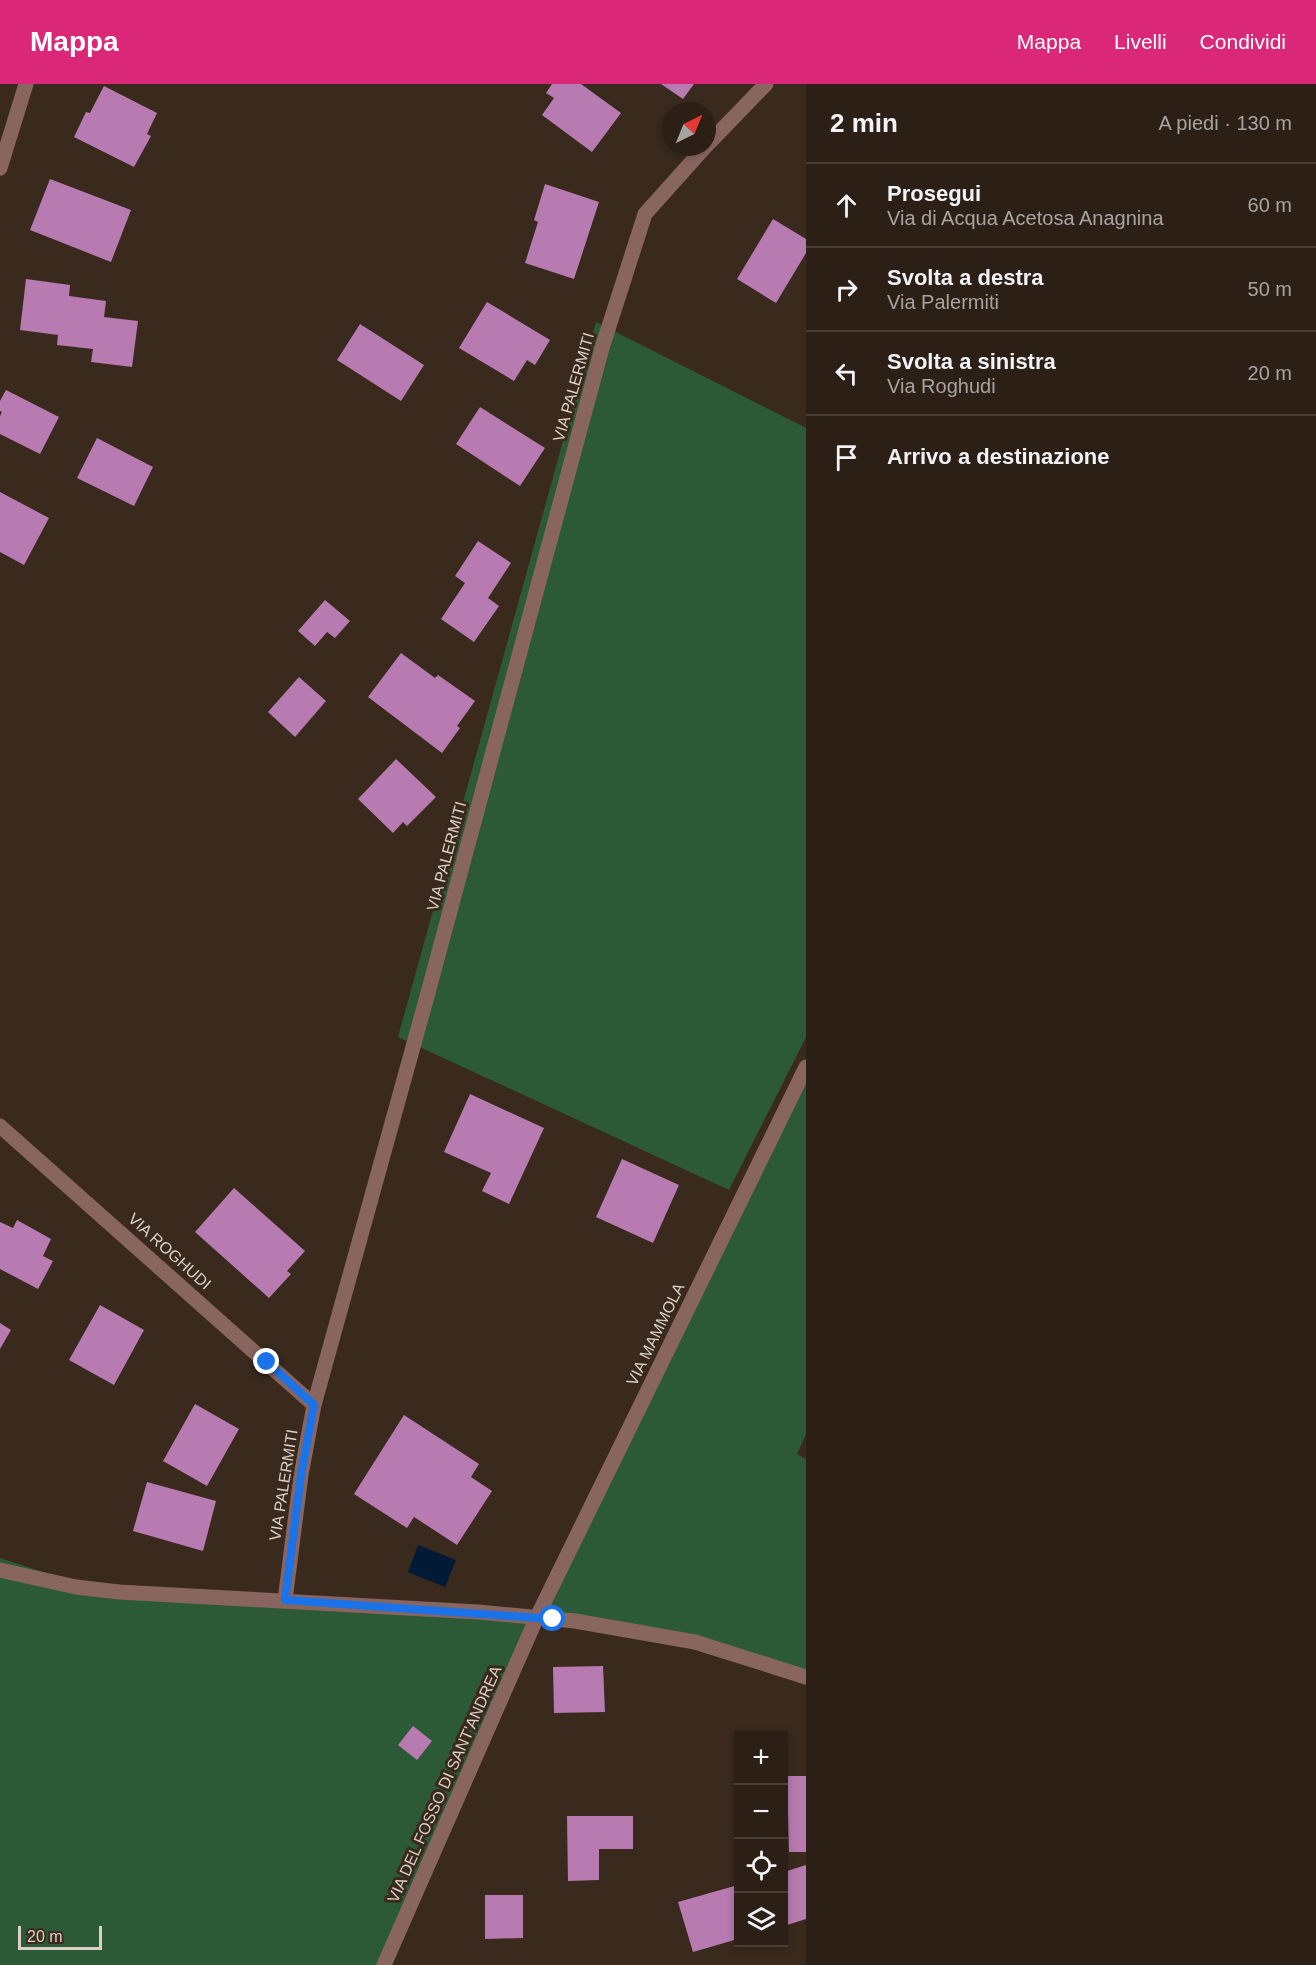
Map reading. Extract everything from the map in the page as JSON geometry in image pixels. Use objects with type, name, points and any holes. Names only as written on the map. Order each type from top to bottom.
[{"type":"street","points":[[0,168],[26,84]]},
{"type":"street","name":"VIA PALERMITI","points":[[716,136],[766,84]]},
{"type":"street","name":"VIA PALERMITI","points":[[285,1600],[301,1475],[314,1405],[602,348],[645,214],[697,156]]},
{"type":"street","name":"VIA MAMMOLA","points":[[537,1617],[806,1066]]},
{"type":"street","name":"VIA ROGHUDI","points":[[0,1126],[314,1405]]},
{"type":"street","points":[[0,1570],[98,1590],[537,1617],[585,1623],[673,1637],[718,1648],[806,1677]]},
{"type":"street","name":"VIA DEL FOSSO DI SANT'ANDREA","points":[[384,1965],[537,1617]]},
{"type":"green space","points":[[596,322],[806,428],[806,1037],[729,1190],[398,1037]]},
{"type":"green space","points":[[806,1066],[806,1434],[797,1454],[806,1459],[806,1677],[734,1653],[537,1617]]},
{"type":"green space","points":[[0,1558],[98,1590],[537,1617],[384,1965],[0,1965]]},
{"type":"water","points":[[418,1545],[456,1560],[445,1587],[408,1572]]},
{"type":"building","points":[[552,84],[581,84],[621,113],[592,152],[542,115],[554,98],[546,93]]},
{"type":"building","points":[[661,84],[694,84],[683,99]]},
{"type":"building","points":[[104,86],[157,113],[147,134],[151,136],[134,167],[74,137],[86,112],[90,113]]},
{"type":"building","points":[[50,179],[131,210],[111,262],[30,230]]},
{"type":"building","points":[[545,184],[599,202],[574,279],[525,263],[538,222],[534,220]]},
{"type":"building","points":[[773,219],[806,239],[806,253],[776,303],[737,279]]},
{"type":"building","points":[[26,279],[70,285],[69,296],[106,301],[104,317],[138,321],[132,367],[91,362],[93,349],[57,345],[58,335],[20,330]]},
{"type":"building","points":[[487,302],[550,340],[535,365],[527,360],[514,381],[459,348]]},
{"type":"building","points":[[360,324],[424,365],[401,401],[337,360]]},
{"type":"building","points":[[6,390],[59,417],[40,454],[0,434],[2,412],[0,401]]},
{"type":"building","points":[[480,407],[545,448],[520,486],[456,444]]},
{"type":"building","points":[[97,438],[153,467],[134,506],[77,478]]},
{"type":"building","points":[[0,492],[49,518],[24,565],[0,552]]},
{"type":"building","points":[[478,541],[511,563],[488,598],[499,606],[474,642],[441,619],[465,583],[455,576]]},
{"type":"building","points":[[325,600],[350,621],[335,638],[327,632],[315,646],[298,631]]},
{"type":"building","points":[[401,653],[435,678],[438,675],[475,701],[457,726],[460,728],[442,753],[368,697]]},
{"type":"building","points":[[299,677],[326,701],[295,737],[268,712]]},
{"type":"building","points":[[396,759],[436,797],[407,826],[403,822],[393,833],[358,799]]},
{"type":"building","points":[[470,1094],[544,1128],[509,1204],[482,1191],[491,1173],[444,1152]]},
{"type":"building","points":[[622,1159],[679,1185],[653,1243],[596,1217]]},
{"type":"building","points":[[234,1188],[305,1251],[287,1271],[291,1274],[269,1298],[195,1232]]},
{"type":"building","points":[[17,1220],[51,1239],[43,1256],[53,1261],[38,1289],[0,1269],[0,1222],[13,1228]]},
{"type":"building","points":[[100,1305],[144,1330],[114,1385],[69,1360]]},
{"type":"building","points":[[0,1323],[11,1330],[0,1349]]},
{"type":"building","points":[[195,1404],[239,1429],[207,1486],[163,1461]]},
{"type":"building","points":[[404,1415],[479,1464],[471,1477],[492,1491],[457,1545],[414,1517],[407,1528],[354,1494]]},
{"type":"building","points":[[147,1482],[216,1501],[203,1551],[133,1531]]},
{"type":"building","points":[[603,1666],[605,1712],[554,1713],[553,1667]]},
{"type":"building","points":[[413,1726],[432,1741],[417,1760],[398,1745]]},
{"type":"building","points":[[788,1776],[806,1776],[806,1852],[789,1852]]},
{"type":"building","points":[[567,1816],[633,1816],[633,1849],[599,1849],[599,1880],[568,1881]]},
{"type":"building","points":[[806,1865],[806,1919],[788,1925],[788,1893],[788,1871]]},
{"type":"building","points":[[734,1886],[734,1940],[693,1952],[678,1902]]},
{"type":"building","points":[[485,1895],[523,1895],[523,1938],[485,1939]]},
{"type":"route","points":[[267,1362],[314,1405],[301,1475],[285,1600],[553,1619]]}]
